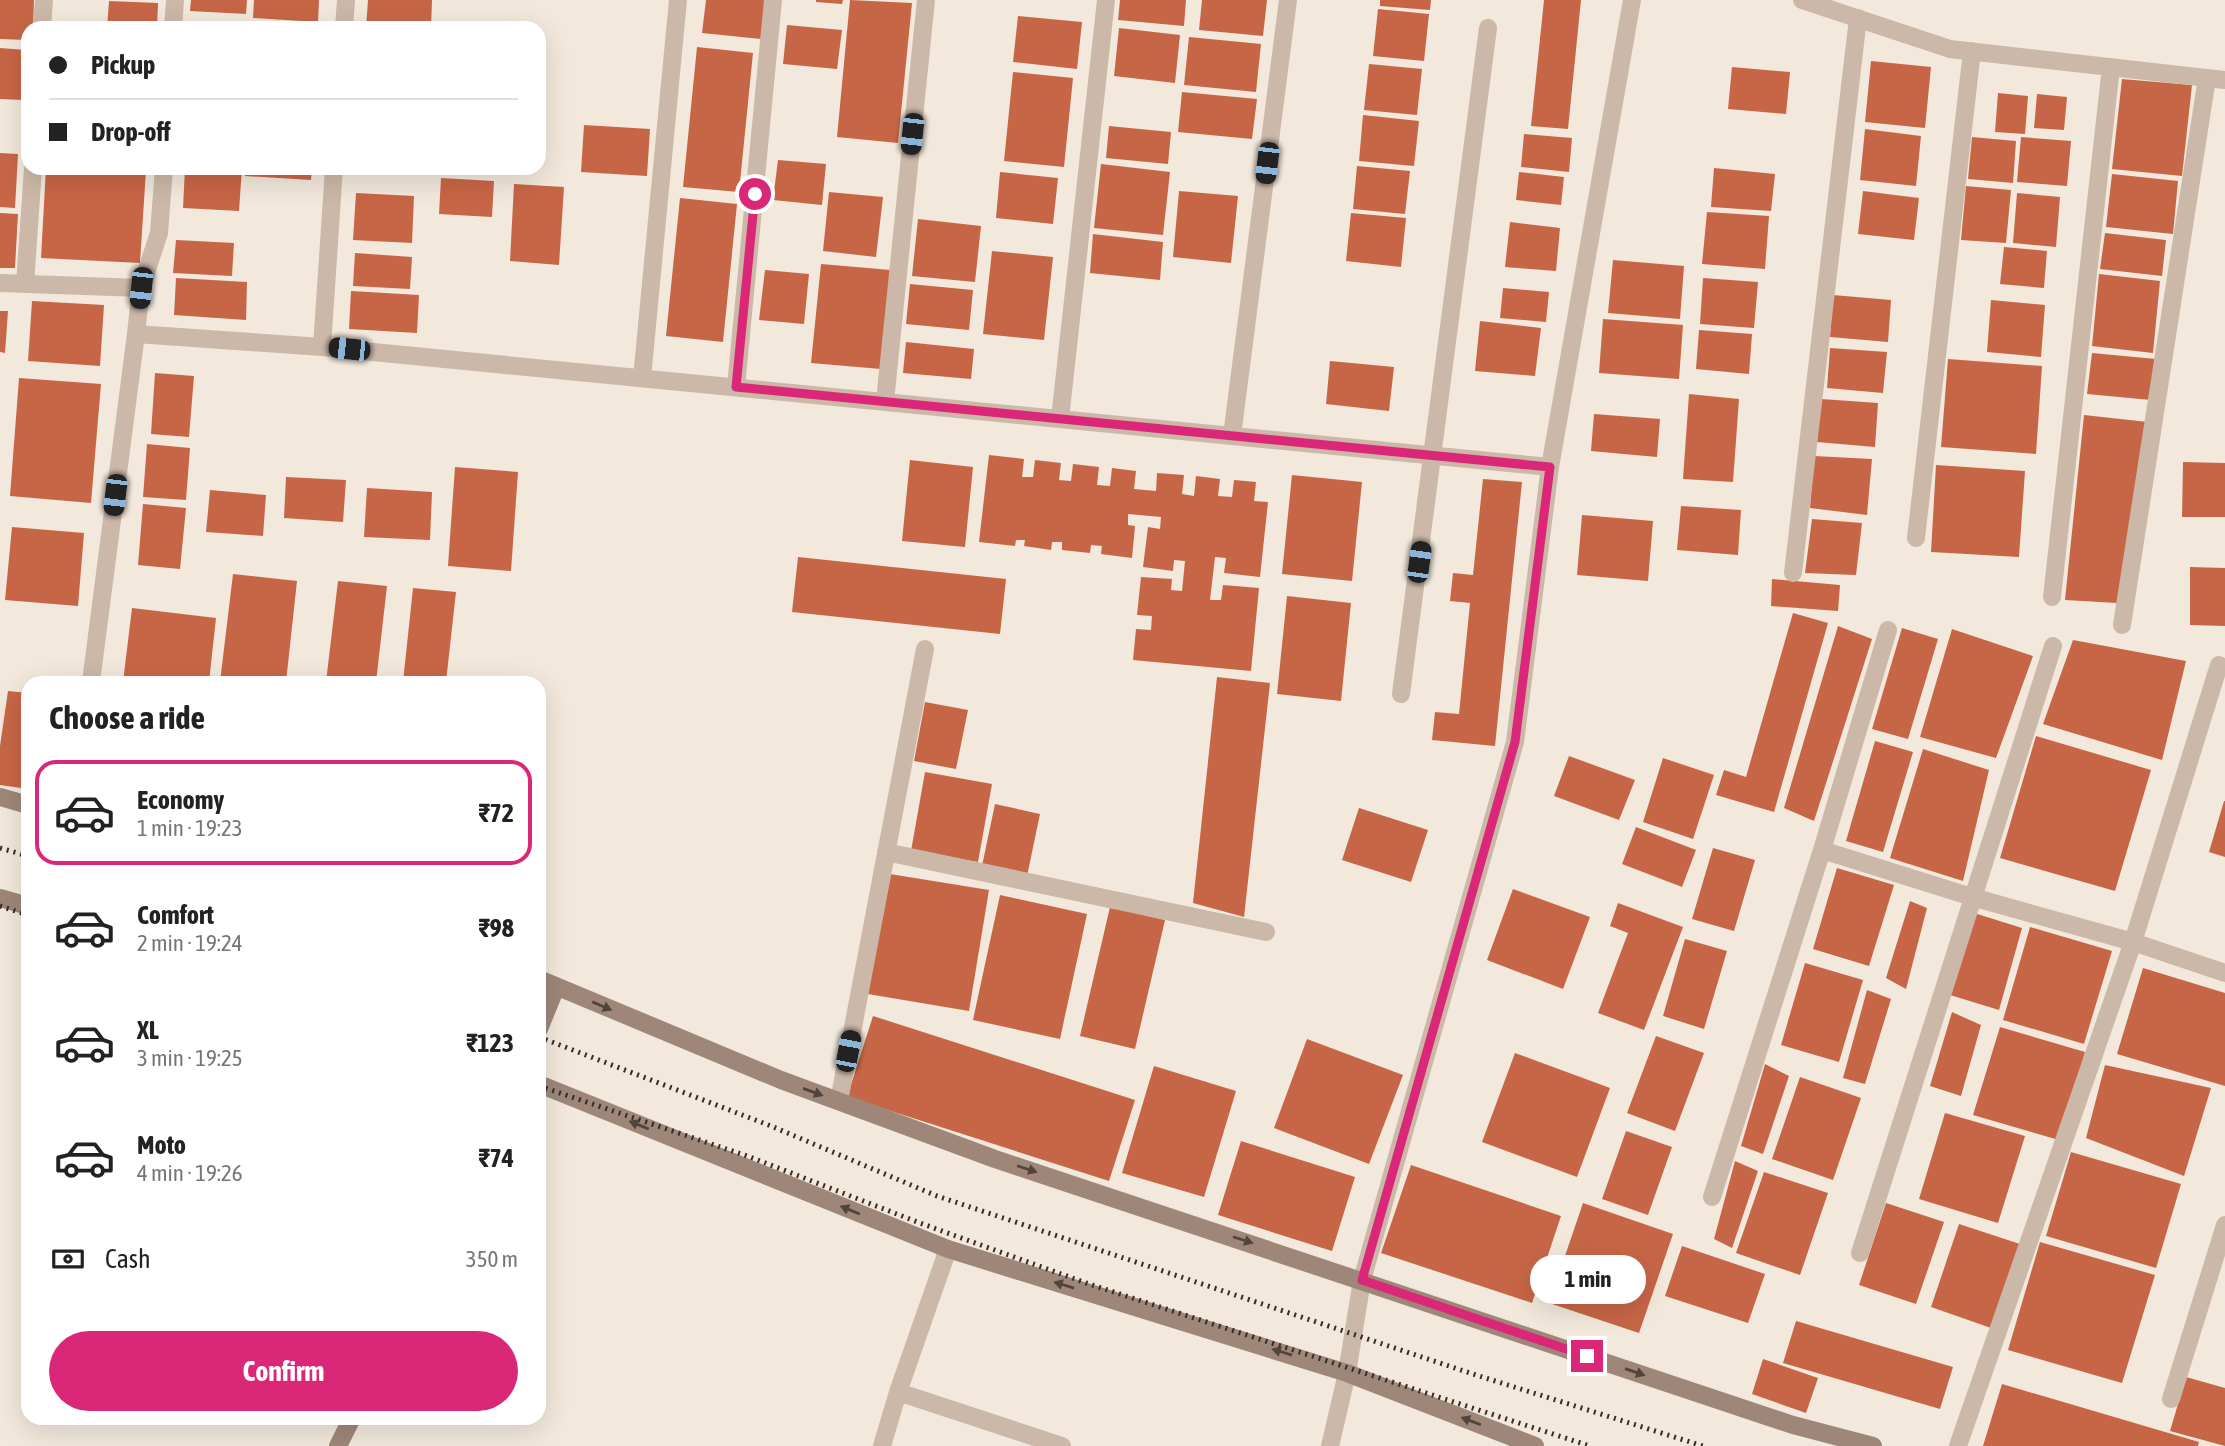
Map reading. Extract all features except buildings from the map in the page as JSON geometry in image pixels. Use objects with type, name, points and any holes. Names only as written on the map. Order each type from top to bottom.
[{"type":"main road","points":[[0,797],[21,803]]},
{"type":"main road","points":[[0,898],[21,904]]},
{"type":"main road","points":[[546,982],[781,1080],[995,1159],[1780,1421],[1873,1446]]},
{"type":"main road","points":[[546,1012],[556,987]]},
{"type":"main road","points":[[546,1087],[948,1250],[1347,1373],[1535,1446]]},
{"type":"main road","points":[[338,1446],[348,1425]]},
{"type":"street","points":[[43,21],[44,0]]},
{"type":"street","points":[[174,21],[175,0]]},
{"type":"street","points":[[344,21],[345,0]]},
{"type":"street","points":[[642,378],[678,0]]},
{"type":"street","points":[[736,387],[774,0]]},
{"type":"street","points":[[885,401],[926,0]]},
{"type":"street","points":[[1060,419],[1106,0]]},
{"type":"street","points":[[1232,436],[1288,0]]},
{"type":"street","points":[[1330,1446],[1347,1373],[1362,1280],[1515,742],[1550,467],[1632,0]]},
{"type":"street","points":[[1802,0],[1950,49],[2216,79],[2122,625]]},
{"type":"street","points":[[1793,573],[1858,18]]},
{"type":"street","points":[[1401,694],[1488,27]]},
{"type":"street","points":[[1916,538],[1972,51]]},
{"type":"street","points":[[2052,597],[2111,67]]},
{"type":"street","points":[[25,284],[33,175]]},
{"type":"street","points":[[91,676],[141,288],[159,233],[163,175]]},
{"type":"street","points":[[322,347],[334,175]]},
{"type":"street","points":[[0,283],[141,288]]},
{"type":"street","points":[[136,334],[322,347],[1550,467]]},
{"type":"street","points":[[1712,1197],[1822,850],[1888,630]]},
{"type":"street","points":[[1860,1254],[2053,646]]},
{"type":"street","points":[[839,1101],[925,649]]},
{"type":"street","points":[[1958,1446],[2133,942],[2218,665]]},
{"type":"street","points":[[1822,850],[1972,897],[2133,942],[2225,973]]},
{"type":"street","points":[[886,852],[1266,932]]},
{"type":"street","points":[[2171,1399],[2225,1225]]},
{"type":"street","points":[[882,1446],[948,1250]]},
{"type":"street","points":[[898,1392],[1062,1446]]},
{"type":"railway","points":[[0,848],[21,854]]},
{"type":"railway","points":[[0,906],[21,913]]},
{"type":"railway","points":[[546,1040],[771,1126],[937,1196],[1476,1375],[1703,1446]]},
{"type":"railway","points":[[546,1088],[750,1157],[920,1223],[1086,1283],[1590,1446]]},
{"type":"route","points":[[755,194],[736,387],[1550,467],[1515,742],[1362,1280],[1587,1356]]}]
